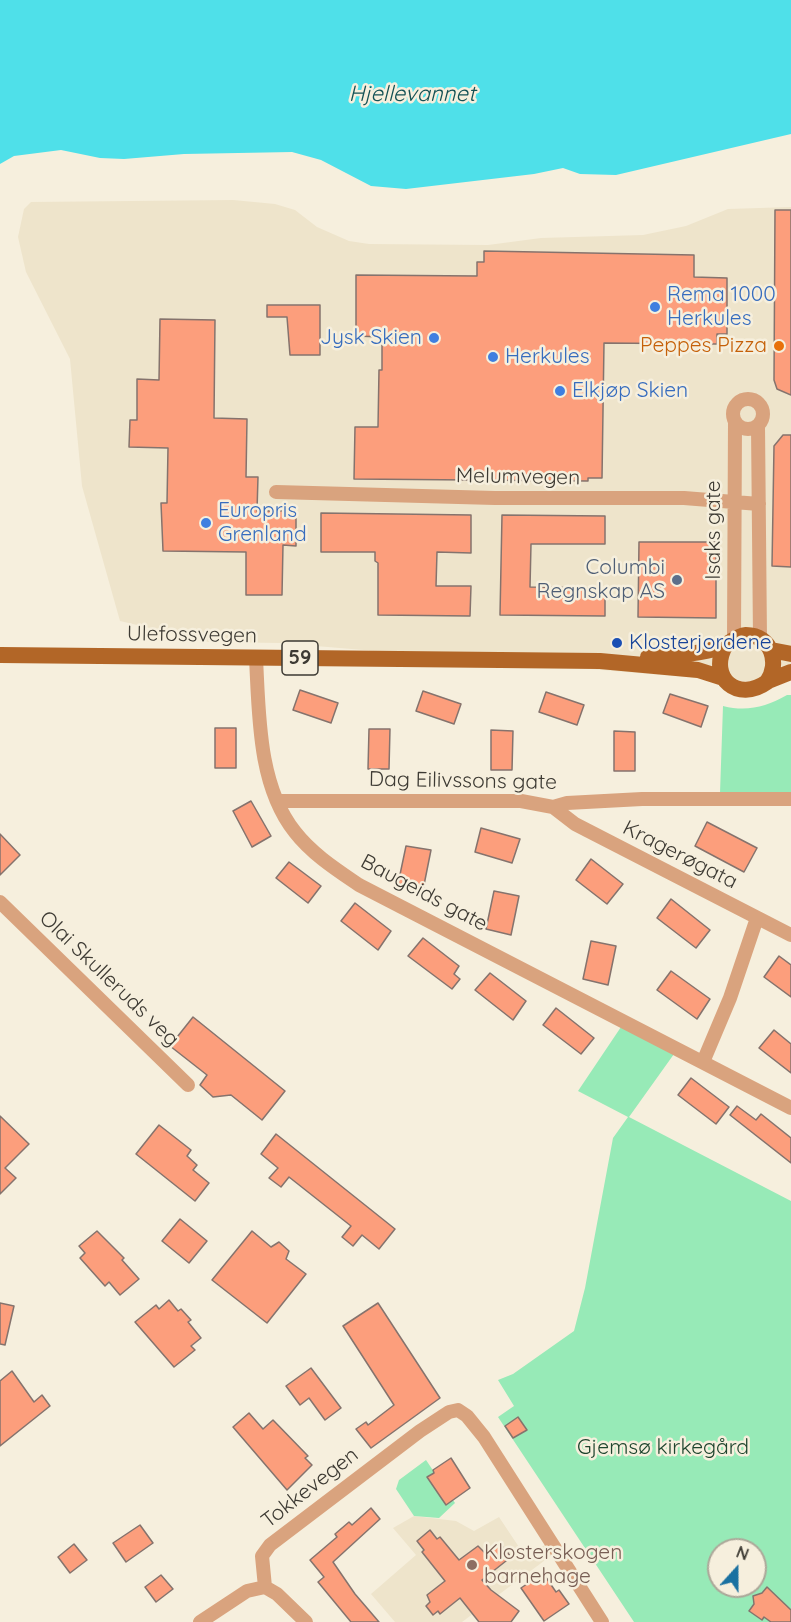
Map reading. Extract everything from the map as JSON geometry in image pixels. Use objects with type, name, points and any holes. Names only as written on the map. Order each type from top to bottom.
[{"type":"main road","name":"59","points":[[729,642],[746,635],[791,654]]},
{"type":"main road","name":"Ulefossvegen","points":[[600,661],[698,653],[729,642]]},
{"type":"main road","points":[[723,678],[719,663],[729,642]]},
{"type":"main road","points":[[765,644],[774,663],[768,681]]},
{"type":"main road","name":"Ulefossvegen","points":[[0,655],[600,661],[698,670],[723,678]]},
{"type":"main road","name":"59","points":[[723,678],[733,687],[749,691],[791,672]]},
{"type":"street","name":"Isaks gate","points":[[729,642],[735,501],[735,422],[733,417],[736,405],[742,400],[752,400],[761,406],[763,412],[758,426],[765,644]]},
{"type":"street","points":[[735,422],[745,429],[758,426]]},
{"type":"street","name":"Melumvegen","points":[[276,492],[735,501],[759,504]]},
{"type":"street","name":"Baugeids gate","points":[[256,658],[257,699],[264,762],[278,801],[293,831],[304,842],[359,885],[791,1108]]},
{"type":"street","name":"Dag Eilivssons gate","points":[[278,801],[521,801],[553,807],[567,803],[642,799],[791,799]]},
{"type":"street","name":"Kragerøgata","points":[[553,807],[585,829],[791,935]]},
{"type":"street","name":"Olai Skulleruds veg","points":[[0,902],[188,1085]]},
{"type":"street","points":[[703,1062],[730,998],[757,918]]},
{"type":"street","name":"Tokkevegen","points":[[265,1587],[262,1556],[270,1545],[420,1431],[449,1412],[458,1410],[467,1416],[484,1437],[602,1622]]},
{"type":"street","points":[[200,1622],[247,1591],[265,1587],[278,1594],[306,1622]]},
{"type":"shaded area","points":[[233,200],[275,204],[295,210],[317,227],[349,241],[369,244],[488,245],[541,238],[643,235],[686,226],[728,209],[791,207],[791,681],[733,681],[280,643],[209,642],[120,621],[82,486],[70,359],[26,272],[18,237],[24,209],[31,202]]},
{"type":"shaded area","name":"Klosterskogen barnehage","points":[[414,1516],[456,1521],[474,1531],[499,1517],[525,1556],[545,1545],[552,1555],[462,1622],[395,1622],[371,1594],[416,1555],[393,1528]]},
{"type":"green space","points":[[791,695],[791,799],[720,793],[723,706],[756,707],[772,703]]},
{"type":"green space","name":"Gjemsø kirkegård","points":[[621,1027],[674,1054],[629,1117],[791,1201],[791,1622],[634,1622],[498,1417],[514,1406],[498,1380],[513,1374],[574,1331],[585,1288],[613,1138],[628,1117],[578,1091]]},
{"type":"green space","points":[[426,1460],[455,1503],[439,1518],[414,1516],[396,1489],[399,1480]]},
{"type":"water","name":"Hjellevannet","points":[[0,0],[791,0],[791,134],[616,175],[580,174],[563,168],[534,174],[406,189],[371,186],[321,160],[292,152],[184,154],[124,159],[100,158],[61,150],[14,156],[0,164]]},
{"type":"building","points":[[775,210],[791,210],[791,395],[777,389],[774,380]]},
{"type":"building","name":"Herkules","points":[[484,251],[694,255],[694,277],[727,278],[727,334],[717,334],[717,344],[604,343],[602,478],[588,478],[588,481],[354,479],[355,427],[378,427],[379,370],[382,370],[382,337],[356,336],[356,275],[477,276],[477,262],[484,262]]},
{"type":"building","points":[[267,305],[320,305],[320,355],[290,355],[287,317],[267,317]]},
{"type":"building","points":[[160,319],[215,320],[214,418],[247,419],[246,477],[258,477],[257,511],[296,511],[296,546],[283,545],[282,595],[246,595],[246,552],[163,551],[161,503],[167,503],[168,448],[129,447],[130,420],[137,420],[137,379],[159,380]]},
{"type":"building","points":[[783,435],[791,435],[791,567],[772,566],[774,446]]},
{"type":"building","points":[[321,513],[471,515],[471,553],[437,552],[436,586],[471,586],[470,616],[378,615],[378,563],[375,561],[375,552],[321,552]]},
{"type":"building","points":[[502,515],[605,516],[605,544],[531,544],[530,587],[605,588],[605,616],[500,615]]},
{"type":"building","name":"Columbi Regnskap AS","points":[[639,542],[716,542],[716,618],[638,617]]},
{"type":"building","points":[[300,690],[338,703],[331,723],[293,710]]},
{"type":"building","points":[[423,691],[461,704],[454,724],[416,711]]},
{"type":"building","points":[[546,692],[584,705],[577,725],[539,712]]},
{"type":"building","points":[[670,694],[708,706],[701,727],[663,713]]},
{"type":"building","points":[[215,728],[236,728],[236,768],[215,768]]},
{"type":"building","points":[[369,729],[390,729],[389,769],[368,769]]},
{"type":"building","points":[[491,730],[513,731],[512,770],[491,770]]},
{"type":"building","points":[[614,731],[635,732],[635,771],[614,771]]},
{"type":"building","points":[[251,801],[271,836],[252,847],[233,811]]},
{"type":"building","points":[[707,822],[757,848],[744,872],[695,846]]},
{"type":"building","points":[[481,828],[520,839],[512,863],[475,852]]},
{"type":"building","points":[[0,834],[20,855],[0,875]]},
{"type":"building","points":[[406,846],[431,850],[423,890],[398,884]]},
{"type":"building","points":[[591,859],[623,884],[607,904],[576,880]]},
{"type":"building","points":[[289,862],[321,886],[308,903],[276,878]]},
{"type":"building","points":[[494,891],[519,896],[511,935],[486,929]]},
{"type":"building","points":[[671,899],[710,930],[696,948],[657,918]]},
{"type":"building","points":[[355,903],[391,931],[378,950],[341,921]]},
{"type":"building","points":[[423,938],[459,966],[454,974],[460,979],[452,989],[408,956]]},
{"type":"building","points":[[591,941],[616,946],[608,985],[583,979]]},
{"type":"building","points":[[779,956],[791,965],[791,997],[764,977]]},
{"type":"building","points":[[671,971],[710,999],[697,1019],[657,990]]},
{"type":"building","points":[[490,973],[526,1001],[513,1020],[475,990]]},
{"type":"building","points":[[556,1008],[594,1038],[581,1054],[543,1025]]},
{"type":"building","points":[[193,1017],[285,1091],[262,1120],[231,1095],[213,1097],[200,1085],[207,1075],[170,1046]]},
{"type":"building","points":[[774,1030],[791,1044],[791,1073],[759,1048]]},
{"type":"building","points":[[691,1078],[729,1107],[716,1124],[678,1095]]},
{"type":"building","points":[[737,1106],[756,1120],[761,1114],[791,1138],[791,1163],[730,1115]]},
{"type":"building","points":[[0,1116],[29,1144],[5,1168],[16,1178],[0,1194]]},
{"type":"building","points":[[159,1125],[191,1150],[187,1156],[197,1165],[193,1170],[209,1183],[195,1201],[136,1154]]},
{"type":"building","points":[[276,1134],[395,1229],[379,1249],[362,1235],[353,1246],[342,1237],[351,1226],[289,1177],[281,1187],[269,1178],[278,1168],[261,1154]]},
{"type":"building","points":[[180,1219],[207,1241],[189,1263],[162,1241]]},
{"type":"building","points":[[97,1231],[124,1258],[122,1260],[139,1279],[120,1295],[109,1282],[105,1286],[80,1258],[85,1253],[79,1246]]},
{"type":"building","points":[[252,1231],[271,1247],[279,1242],[289,1251],[286,1259],[306,1274],[267,1323],[212,1280]]},
{"type":"building","points":[[169,1300],[178,1311],[181,1309],[191,1320],[188,1322],[201,1338],[191,1346],[195,1350],[174,1367],[135,1322],[156,1305],[159,1309]]},
{"type":"building","points":[[0,1303],[14,1306],[5,1345],[0,1344]]},
{"type":"building","points":[[378,1303],[440,1398],[371,1448],[356,1429],[366,1422],[368,1425],[394,1405],[343,1326]]},
{"type":"building","points":[[311,1368],[341,1408],[325,1420],[309,1398],[300,1405],[286,1386]]},
{"type":"building","points":[[12,1371],[34,1402],[42,1395],[50,1406],[0,1446],[0,1381]]},
{"type":"building","points":[[249,1413],[263,1429],[273,1420],[308,1456],[305,1458],[312,1465],[287,1490],[233,1427]]},
{"type":"building","points":[[518,1417],[527,1430],[513,1438],[505,1426]]},
{"type":"building","points":[[451,1458],[470,1488],[446,1505],[427,1477]]},
{"type":"building","points":[[371,1508],[380,1519],[333,1562],[355,1594],[379,1622],[351,1622],[318,1582],[324,1577],[310,1560],[337,1537],[335,1534],[349,1522],[352,1525]]},
{"type":"building","points":[[140,1525],[153,1543],[126,1562],[113,1543]]},
{"type":"building","points":[[430,1530],[437,1539],[440,1537],[459,1560],[478,1546],[486,1554],[500,1543],[511,1557],[482,1580],[491,1590],[519,1611],[511,1622],[479,1622],[460,1598],[440,1614],[438,1611],[433,1615],[426,1606],[430,1602],[427,1595],[445,1581],[422,1552],[424,1550],[417,1541]]},
{"type":"building","points":[[74,1544],[87,1560],[70,1573],[58,1557]]},
{"type":"building","points":[[543,1573],[556,1592],[559,1590],[569,1604],[544,1621],[521,1588]]},
{"type":"building","points":[[161,1575],[173,1589],[156,1602],[145,1587]]},
{"type":"building","points":[[767,1587],[791,1610],[791,1622],[771,1622],[764,1617],[762,1620],[749,1611],[754,1604],[753,1598],[767,1598]]},
{"type":"place","name":"Rema 1000 Herkules","points":[[655,307]]},
{"type":"place","name":"Jysk Skien","points":[[434,338]]},
{"type":"place","name":"Peppes Pizza","points":[[779,346]]},
{"type":"place","name":"Herkules","points":[[493,357]]},
{"type":"place","name":"Elkjøp Skien","points":[[560,391]]},
{"type":"place","name":"Europris Grenland","points":[[206,523]]},
{"type":"place","name":"Columbi Regnskap AS","points":[[677,580]]},
{"type":"place","name":"Klosterjordene","points":[[617,643]]},
{"type":"place","name":"Klosterskogen barnehage","points":[[472,1565]]}]
